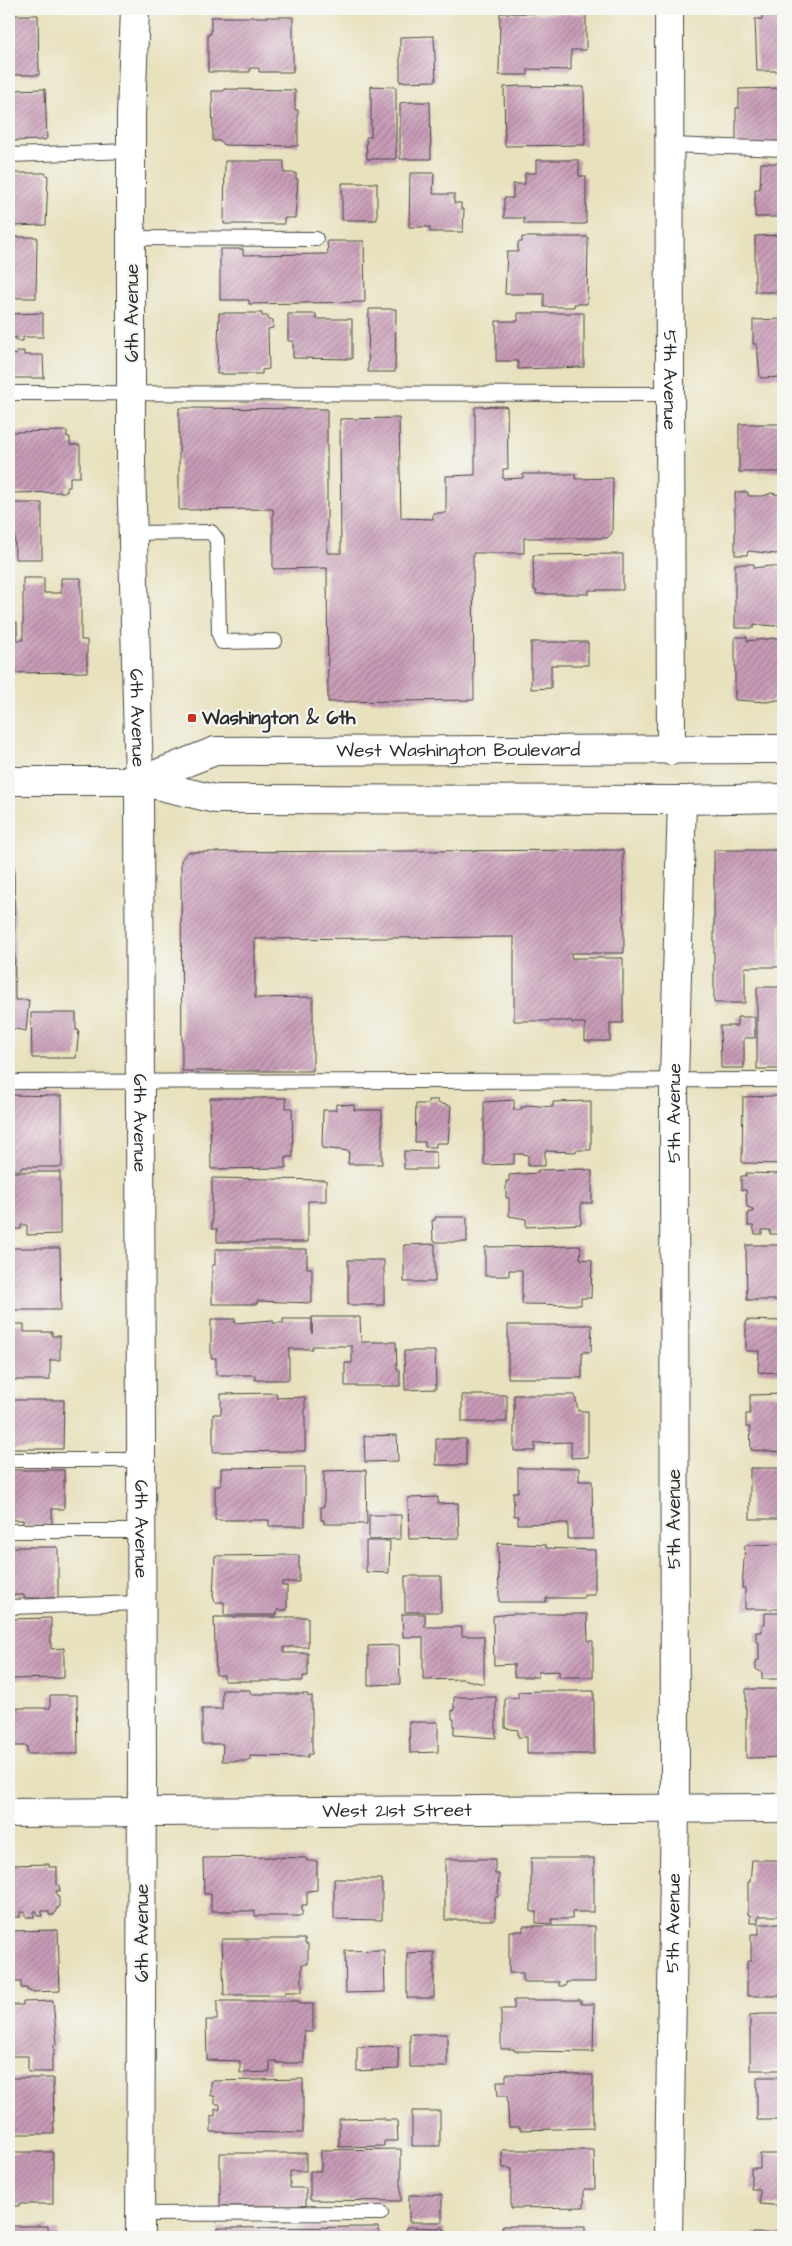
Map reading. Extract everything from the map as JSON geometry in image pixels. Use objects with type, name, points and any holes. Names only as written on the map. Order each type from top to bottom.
[{"type":"street","name":"6th Avenue","points":[[134,9],[131,463],[139,781],[142,1460],[140,2226]]},
{"type":"street","name":"5th Avenue","points":[[669,9],[671,751]]},
{"type":"street","name":"West Washington Boulevard","points":[[139,781],[215,751],[671,751],[783,749]]},
{"type":"street","name":"West Washington Boulevard","points":[[9,781],[139,781],[215,799],[682,800],[783,798]]},
{"type":"street","name":"5th Avenue","points":[[668,2237],[675,1808],[674,1080],[682,800]]},
{"type":"street","name":"West 21st Street","points":[[9,1812],[783,1808]]},
{"type":"lane","points":[[669,145],[783,149]]},
{"type":"lane","points":[[9,154],[132,151]]},
{"type":"lane","points":[[132,238],[316,240]]},
{"type":"lane","points":[[9,393],[670,394]]},
{"type":"lane","points":[[132,533],[212,532],[217,540],[219,634],[222,642],[275,641]]},
{"type":"lane","points":[[9,1082],[783,1080]]},
{"type":"lane","points":[[9,1460],[142,1460]]},
{"type":"lane","points":[[9,1531],[142,1531]]},
{"type":"lane","points":[[9,1607],[141,1603]]},
{"type":"lane","points":[[140,2226],[381,2213]]},
{"type":"building","points":[[333,9],[386,9],[386,10],[333,11]]},
{"type":"building","points":[[402,9],[427,9],[427,11],[402,11]]},
{"type":"building","points":[[762,11],[783,11],[783,71],[757,71],[755,19],[762,19]]},
{"type":"building","points":[[500,13],[586,14],[586,50],[571,50],[571,70],[528,69],[528,75],[499,75]]},
{"type":"building","points":[[9,15],[38,15],[39,75],[9,75]]},
{"type":"building","points":[[211,17],[293,17],[293,72],[259,72],[259,68],[250,68],[250,72],[208,72],[208,34],[211,34]]},
{"type":"building","points":[[434,36],[436,81],[400,82],[400,37]]},
{"type":"building","points":[[371,86],[396,87],[396,159],[367,159],[366,137],[371,137]]},
{"type":"building","points":[[504,87],[584,87],[585,145],[505,146]]},
{"type":"building","points":[[783,88],[783,146],[736,144],[736,108],[739,108],[739,89]]},
{"type":"building","points":[[45,89],[47,138],[45,140],[9,141],[9,90]]},
{"type":"building","points":[[224,89],[295,90],[295,110],[298,110],[298,146],[224,145],[221,141],[213,141],[212,91],[224,91]]},
{"type":"building","points":[[430,102],[431,159],[400,159],[400,103]]},
{"type":"building","points":[[536,160],[579,160],[579,176],[586,176],[586,224],[524,224],[524,218],[504,218],[504,198],[513,198],[513,184],[525,184],[525,173],[536,173]]},
{"type":"building","points":[[225,161],[284,161],[284,173],[296,173],[296,179],[298,179],[295,218],[284,218],[284,224],[224,224]]},
{"type":"building","points":[[761,163],[783,163],[783,222],[780,222],[780,217],[755,217],[755,189],[760,189]]},
{"type":"building","points":[[9,173],[45,173],[48,176],[46,225],[9,226]]},
{"type":"building","points":[[410,173],[434,173],[433,194],[454,194],[454,203],[461,203],[461,209],[464,209],[463,232],[430,232],[430,227],[409,227]]},
{"type":"building","points":[[342,183],[377,183],[377,220],[342,220]]},
{"type":"building","points":[[783,235],[783,297],[780,297],[779,292],[755,292],[755,236]]},
{"type":"building","points":[[9,237],[37,237],[36,298],[9,298]]},
{"type":"building","points":[[522,237],[588,237],[587,304],[574,304],[574,307],[544,307],[544,294],[505,294],[507,252],[518,252],[518,242],[522,242]]},
{"type":"building","points":[[327,241],[364,241],[365,302],[249,304],[249,300],[220,300],[220,249],[243,249],[243,255],[328,254]]},
{"type":"building","points":[[369,309],[396,309],[395,372],[368,372]]},
{"type":"building","points":[[43,313],[43,337],[23,337],[23,341],[16,341],[16,337],[9,339],[9,314]]},
{"type":"building","points":[[219,313],[262,313],[262,316],[268,316],[268,320],[273,320],[273,328],[268,329],[269,369],[262,370],[262,374],[217,374]]},
{"type":"building","points":[[518,313],[584,313],[584,367],[518,369],[518,361],[496,361],[496,321],[518,321]]},
{"type":"building","points":[[288,314],[316,314],[316,319],[352,319],[352,359],[293,358],[293,341],[288,341]]},
{"type":"building","points":[[783,319],[783,377],[760,378],[757,344],[753,344],[753,320]]},
{"type":"building","points":[[24,351],[24,355],[43,355],[44,378],[9,378],[9,353],[16,355],[16,352]]},
{"type":"building","points":[[475,407],[507,407],[508,469],[503,469],[503,479],[523,478],[523,474],[575,474],[575,479],[613,478],[612,533],[607,538],[524,538],[524,553],[473,553],[474,700],[328,702],[327,568],[273,569],[273,509],[179,510],[179,408],[327,409],[327,553],[341,553],[340,419],[399,418],[401,518],[433,519],[433,513],[446,513],[446,476],[475,475]]},
{"type":"building","points":[[739,424],[783,424],[783,472],[739,472]]},
{"type":"building","points":[[67,431],[67,437],[70,437],[70,445],[80,445],[80,477],[70,477],[70,487],[67,487],[67,492],[9,493],[9,432]]},
{"type":"building","points":[[735,492],[748,492],[748,496],[764,496],[771,493],[783,496],[783,551],[776,554],[748,551],[747,555],[735,555]]},
{"type":"building","points":[[14,503],[42,503],[42,559],[15,559]]},
{"type":"building","points":[[623,554],[623,590],[589,590],[589,594],[536,594],[536,590],[534,590],[533,555]]},
{"type":"building","points":[[735,564],[754,564],[754,568],[769,566],[783,568],[783,624],[774,626],[754,624],[754,628],[735,628]]},
{"type":"building","points":[[23,578],[44,578],[44,593],[61,593],[61,578],[81,578],[81,640],[87,640],[87,672],[9,673],[9,579],[11,579],[11,622],[17,622],[17,640],[23,640]]},
{"type":"building","points":[[735,637],[747,637],[747,641],[776,638],[783,641],[783,699],[767,702],[735,700]]},
{"type":"building","points":[[531,642],[588,642],[588,665],[551,665],[551,688],[531,689]]},
{"type":"building","points":[[623,850],[624,953],[571,953],[571,958],[623,958],[623,1023],[610,1023],[610,1041],[585,1041],[585,1023],[572,1023],[572,1021],[514,1021],[514,937],[255,939],[255,998],[313,997],[313,1071],[182,1071],[181,860],[188,852]]},
{"type":"building","points":[[714,850],[783,850],[783,924],[780,924],[780,967],[745,967],[745,1003],[714,1003]]},
{"type":"building","points":[[9,853],[14,853],[15,1000],[29,1000],[26,1031],[9,1028]]},
{"type":"building","points":[[757,987],[783,987],[783,1069],[757,1069]]},
{"type":"building","points":[[31,1013],[76,1013],[76,1030],[79,1030],[76,1058],[32,1058]]},
{"type":"building","points":[[737,1017],[755,1017],[755,1038],[744,1038],[744,1068],[721,1068],[720,1026],[737,1026]]},
{"type":"building","points":[[9,1095],[62,1096],[62,1167],[21,1167],[21,1170],[9,1170]]},
{"type":"building","points":[[783,1096],[783,1164],[742,1163],[743,1097]]},
{"type":"building","points":[[210,1098],[286,1098],[286,1108],[292,1108],[293,1157],[286,1157],[286,1168],[211,1169]]},
{"type":"building","points":[[428,1100],[438,1100],[438,1103],[451,1106],[448,1143],[436,1143],[436,1147],[425,1147],[425,1142],[415,1142],[416,1104],[428,1104]]},
{"type":"building","points":[[514,1100],[514,1110],[521,1110],[521,1107],[526,1107],[526,1105],[553,1107],[553,1102],[591,1101],[591,1150],[576,1150],[576,1152],[545,1151],[545,1166],[528,1166],[528,1155],[523,1154],[514,1154],[514,1164],[484,1165],[484,1102]]},
{"type":"building","points":[[336,1104],[354,1105],[354,1110],[382,1110],[382,1164],[348,1164],[349,1151],[322,1148],[323,1110],[336,1110]]},
{"type":"building","points":[[404,1151],[436,1152],[436,1169],[404,1169]]},
{"type":"building","points":[[583,1169],[592,1171],[592,1203],[581,1203],[581,1224],[526,1227],[526,1219],[509,1216],[509,1198],[506,1198],[506,1181],[509,1181],[509,1175],[538,1173],[538,1170]]},
{"type":"building","points":[[9,1172],[60,1172],[60,1234],[27,1235],[27,1225],[21,1225],[21,1229],[9,1229]]},
{"type":"building","points":[[746,1173],[783,1174],[783,1234],[779,1234],[779,1230],[777,1234],[770,1234],[770,1230],[762,1230],[762,1234],[755,1234],[753,1226],[748,1226],[748,1212],[753,1212],[753,1209],[747,1207],[746,1190],[741,1190],[741,1176],[746,1176]]},
{"type":"building","points":[[212,1178],[326,1180],[326,1201],[308,1201],[308,1242],[217,1242],[217,1229],[212,1229]]},
{"type":"building","points":[[435,1217],[467,1217],[467,1242],[435,1242],[433,1239],[432,1220],[435,1220]]},
{"type":"building","points":[[435,1244],[435,1282],[404,1282],[404,1245]]},
{"type":"building","points":[[746,1245],[783,1245],[783,1300],[747,1300]]},
{"type":"building","points":[[581,1246],[580,1259],[592,1260],[591,1298],[581,1298],[581,1305],[522,1304],[522,1270],[509,1270],[509,1276],[485,1276],[485,1247]]},
{"type":"building","points":[[9,1248],[60,1248],[61,1310],[9,1310]]},
{"type":"building","points":[[215,1249],[307,1249],[307,1268],[312,1268],[312,1303],[257,1301],[257,1304],[212,1304],[212,1265],[215,1265]]},
{"type":"building","points":[[348,1260],[384,1260],[384,1305],[348,1305]]},
{"type":"building","points":[[312,1317],[360,1317],[361,1342],[396,1342],[397,1370],[400,1370],[400,1386],[345,1386],[345,1363],[352,1363],[352,1346],[312,1346],[312,1349],[289,1349],[289,1380],[255,1380],[255,1375],[216,1375],[216,1358],[211,1358],[211,1319],[235,1319],[235,1323],[273,1320],[273,1323],[283,1323],[283,1319],[312,1319]]},
{"type":"building","points":[[746,1320],[783,1321],[783,1373],[758,1372],[759,1351],[746,1351]]},
{"type":"building","points":[[9,1324],[24,1324],[24,1332],[52,1332],[52,1336],[60,1336],[60,1360],[50,1360],[50,1380],[9,1380]]},
{"type":"building","points":[[508,1325],[592,1325],[591,1352],[582,1352],[582,1378],[508,1378]]},
{"type":"building","points":[[404,1351],[435,1351],[436,1389],[405,1390]]},
{"type":"building","points":[[276,1393],[277,1398],[305,1397],[305,1451],[213,1452],[213,1414],[221,1414],[221,1394]]},
{"type":"building","points":[[783,1394],[783,1452],[751,1450],[750,1427],[746,1427],[746,1414],[750,1414],[750,1395]]},
{"type":"building","points":[[462,1395],[507,1395],[507,1422],[462,1422]]},
{"type":"building","points":[[514,1395],[575,1395],[578,1411],[588,1411],[588,1457],[571,1458],[571,1442],[535,1443],[535,1451],[514,1451]]},
{"type":"building","points":[[9,1400],[64,1400],[63,1449],[9,1449]]},
{"type":"building","points":[[397,1435],[398,1461],[365,1462],[364,1436]]},
{"type":"building","points":[[436,1439],[466,1439],[466,1465],[436,1465]]},
{"type":"building","points":[[305,1467],[305,1526],[269,1526],[269,1520],[215,1520],[215,1486],[221,1486],[221,1468]]},
{"type":"building","points":[[518,1468],[579,1468],[579,1481],[592,1481],[593,1539],[568,1539],[568,1523],[518,1524],[518,1516],[514,1516],[513,1492],[518,1492]]},
{"type":"building","points":[[750,1468],[783,1468],[783,1519],[750,1519]]},
{"type":"building","points":[[9,1470],[64,1470],[64,1509],[52,1509],[52,1526],[23,1526],[23,1520],[9,1520]]},
{"type":"building","points":[[366,1470],[367,1524],[324,1524],[324,1520],[321,1520],[321,1507],[324,1506],[324,1471]]},
{"type":"building","points":[[438,1497],[438,1504],[458,1503],[459,1538],[409,1539],[408,1498]]},
{"type":"building","points":[[369,1515],[401,1515],[401,1539],[369,1540]]},
{"type":"building","points":[[366,1541],[390,1541],[389,1573],[366,1572]]},
{"type":"building","points":[[498,1543],[546,1545],[546,1548],[595,1550],[595,1595],[584,1595],[584,1598],[546,1598],[546,1602],[499,1602]]},
{"type":"building","points":[[783,1544],[783,1609],[745,1609],[745,1588],[742,1588],[745,1545]]},
{"type":"building","points":[[9,1547],[58,1547],[58,1598],[24,1598],[24,1595],[9,1595]]},
{"type":"building","points":[[299,1555],[299,1582],[282,1582],[282,1586],[287,1586],[287,1610],[277,1610],[277,1615],[224,1615],[224,1602],[215,1602],[213,1596],[215,1556]]},
{"type":"building","points":[[405,1576],[441,1576],[441,1612],[405,1612]]},
{"type":"building","points":[[765,1613],[783,1613],[783,1679],[762,1679],[762,1673],[756,1669],[756,1661],[759,1660],[759,1642],[756,1642],[756,1632],[762,1632],[762,1624],[765,1624]]},
{"type":"building","points":[[402,1614],[425,1614],[425,1627],[462,1627],[462,1636],[484,1636],[484,1684],[463,1679],[423,1680],[423,1637],[403,1637]]},
{"type":"building","points":[[510,1614],[587,1614],[588,1641],[593,1641],[593,1677],[559,1677],[559,1671],[538,1672],[538,1677],[514,1677],[514,1664],[494,1665],[493,1616]]},
{"type":"building","points":[[214,1617],[308,1617],[308,1647],[284,1647],[284,1653],[308,1653],[308,1676],[303,1676],[303,1681],[224,1681],[224,1675],[216,1675]]},
{"type":"building","points":[[51,1618],[51,1649],[64,1648],[64,1678],[9,1679],[9,1619]]},
{"type":"building","points":[[399,1645],[400,1684],[368,1685],[368,1646]]},
{"type":"building","points":[[746,1689],[783,1689],[783,1757],[746,1758]]},
{"type":"building","points":[[222,1690],[250,1690],[250,1694],[308,1694],[308,1697],[312,1696],[312,1754],[308,1754],[308,1757],[250,1756],[250,1761],[222,1761],[223,1744],[202,1744],[202,1709],[222,1709]]},
{"type":"building","points":[[594,1691],[594,1754],[527,1754],[527,1737],[518,1737],[518,1730],[505,1728],[505,1697],[518,1698],[518,1692]]},
{"type":"building","points":[[50,1695],[77,1695],[78,1754],[27,1754],[27,1746],[9,1746],[9,1708],[50,1708]]},
{"type":"building","points":[[454,1697],[496,1697],[496,1738],[454,1735],[452,1710],[454,1711]]},
{"type":"building","points":[[409,1722],[438,1722],[438,1752],[410,1753]]},
{"type":"building","points":[[203,1858],[306,1858],[307,1861],[317,1861],[317,1890],[307,1891],[307,1905],[302,1905],[302,1916],[255,1916],[255,1911],[211,1911],[211,1894],[204,1894]]},
{"type":"building","points":[[531,1858],[594,1858],[594,1912],[572,1912],[572,1919],[552,1919],[552,1924],[536,1923],[536,1912],[531,1912]]},
{"type":"building","points":[[445,1859],[495,1859],[495,1874],[499,1874],[498,1897],[495,1897],[495,1920],[445,1920]]},
{"type":"building","points":[[752,1860],[783,1860],[783,1916],[758,1916],[758,1923],[750,1923],[750,1915],[748,1915],[748,1882],[750,1882]]},
{"type":"building","points":[[49,1864],[49,1867],[57,1867],[57,1885],[59,1885],[60,1891],[56,1891],[57,1897],[59,1897],[59,1908],[57,1908],[54,1915],[49,1915],[49,1911],[42,1911],[42,1916],[37,1916],[37,1911],[34,1911],[34,1917],[25,1917],[25,1912],[20,1912],[20,1917],[9,1917],[9,1865]]},
{"type":"building","points":[[334,1879],[382,1879],[382,1920],[334,1919]]},
{"type":"building","points":[[759,1924],[783,1924],[783,1996],[747,1996],[747,1961],[751,1961],[751,1934],[759,1934]]},
{"type":"building","points":[[523,1926],[595,1926],[595,1982],[566,1982],[566,1986],[559,1986],[559,1982],[523,1982],[523,1973],[509,1973],[509,1931],[523,1931]]},
{"type":"building","points":[[58,1930],[60,1991],[32,1992],[27,1990],[27,1988],[21,1988],[21,1982],[9,1982],[10,1931]]},
{"type":"building","points":[[222,1939],[305,1939],[305,1944],[308,1944],[308,1964],[302,1964],[302,1992],[285,1992],[285,1995],[224,1995]]},
{"type":"building","points":[[384,1950],[385,1992],[346,1993],[345,1951]]},
{"type":"building","points":[[434,1952],[434,1998],[407,1998],[407,1953]]},
{"type":"building","points":[[514,2000],[581,2000],[581,2004],[594,2004],[593,2052],[514,2051],[514,2049],[501,2049],[501,2009],[514,2009]]},
{"type":"building","points":[[53,2001],[57,2044],[54,2044],[52,2072],[28,2072],[28,2056],[9,2056],[10,2005],[23,2005],[23,2002]]},
{"type":"building","points":[[217,2001],[299,2001],[299,2004],[313,2004],[313,2032],[304,2032],[304,2063],[277,2063],[277,2061],[270,2061],[270,2072],[240,2073],[240,2061],[207,2060],[206,2020],[217,2020]]},
{"type":"building","points":[[783,2014],[783,2070],[750,2070],[750,2015]]},
{"type":"building","points":[[410,2034],[447,2034],[447,2067],[410,2067]]},
{"type":"building","points":[[357,2047],[398,2047],[399,2069],[357,2071]]},
{"type":"building","points":[[506,2074],[593,2075],[593,2128],[520,2130],[520,2127],[509,2127],[507,2096],[498,2096],[497,2081],[506,2081]]},
{"type":"building","points":[[757,2077],[783,2077],[783,2120],[757,2120]]},
{"type":"building","points":[[9,2078],[53,2078],[54,2134],[9,2134]]},
{"type":"building","points":[[303,2079],[303,2133],[211,2132],[211,2116],[215,2116],[215,2109],[220,2109],[220,2104],[215,2104],[215,2096],[211,2096],[211,2081]]},
{"type":"building","points":[[412,2111],[440,2111],[440,2146],[412,2146]]},
{"type":"building","points":[[384,2118],[384,2120],[397,2120],[398,2141],[384,2141],[384,2146],[339,2147],[339,2119]]},
{"type":"building","points":[[401,2149],[401,2201],[310,2200],[310,2171],[321,2171],[321,2150]]},
{"type":"building","points":[[502,2150],[594,2150],[595,2189],[584,2189],[584,2207],[511,2208],[511,2168],[503,2168]]},
{"type":"building","points":[[9,2152],[53,2152],[53,2204],[19,2204],[19,2206],[9,2206]]},
{"type":"building","points":[[220,2153],[306,2153],[306,2171],[290,2171],[290,2188],[306,2188],[306,2206],[220,2206]]},
{"type":"building","points":[[760,2154],[783,2154],[783,2206],[760,2204],[760,2189],[751,2189],[751,2168],[760,2168]]},
{"type":"building","points":[[409,2195],[442,2195],[442,2222],[409,2222]]},
{"type":"building","points":[[9,2226],[48,2226],[48,2230],[58,2230],[58,2237],[9,2237]]},
{"type":"building","points":[[502,2226],[585,2226],[585,2237],[502,2237]]},
{"type":"building","points":[[378,2227],[379,2237],[218,2237],[218,2228]]},
{"type":"building","points":[[406,2227],[444,2228],[445,2237],[406,2237]]},
{"type":"building","points":[[753,2233],[783,2233],[783,2237],[753,2237]]},
{"type":"place","name":"Washington & 6th","points":[[192,718]]}]
